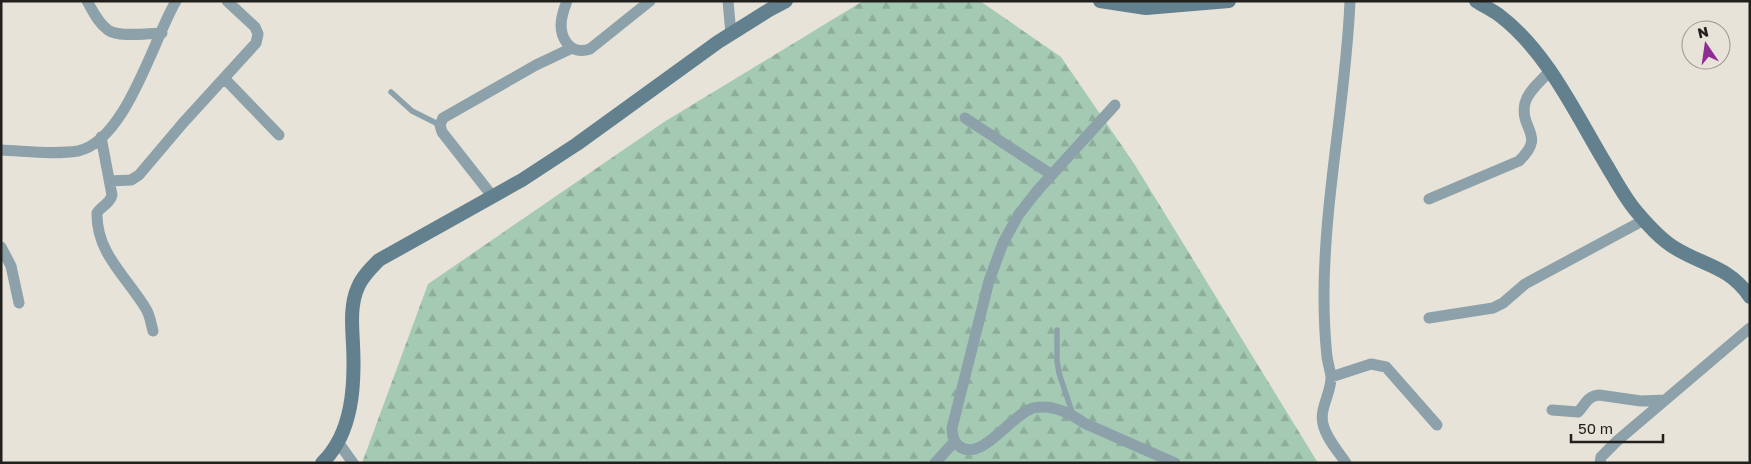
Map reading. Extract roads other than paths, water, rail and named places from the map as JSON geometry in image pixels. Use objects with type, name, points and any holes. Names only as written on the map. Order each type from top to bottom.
[{"type":"main road","points":[[322,463],[330,455],[338,442],[347,421],[354,359],[354,304],[358,287],[369,270],[379,260],[522,180],[577,144],[731,34],[786,1]]},
{"type":"main road","points":[[1100,1],[1146,8],[1229,1]]},
{"type":"main road","points":[[1476,1],[1499,16],[1527,42],[1562,89],[1635,210],[1655,232],[1674,248],[1725,271],[1742,285],[1750,297]]},
{"type":"street","points":[[87,1],[108,30],[119,34],[162,33]]},
{"type":"street","points":[[1,150],[59,152],[79,150],[88,147],[100,138],[116,122],[130,99],[176,1]]},
{"type":"street","points":[[110,181],[132,180],[139,175],[183,122],[256,43],[258,34],[255,27],[227,1]]},
{"type":"street","points":[[566,1],[561,18],[565,41],[572,48],[581,52],[590,49],[650,1]]},
{"type":"street","points":[[728,1],[731,34]]},
{"type":"street","points":[[1346,463],[1324,430],[1322,421],[1331,377],[1327,356],[1324,297],[1330,206],[1342,80],[1348,49],[1350,1]]},
{"type":"street","points":[[493,197],[442,132],[440,125],[443,118],[524,71],[572,48]]},
{"type":"street","points":[[1429,199],[1520,161],[1529,152],[1533,142],[1525,113],[1525,103],[1530,94],[1549,72]]},
{"type":"street","points":[[224,78],[278,135]]},
{"type":"street","points":[[1115,104],[1037,191],[1019,214],[1003,243],[992,273],[952,428],[955,442],[960,447],[966,450],[978,448],[988,443],[1013,420],[1032,408],[1046,407],[1073,415],[1084,423],[1174,463]]},
{"type":"street","points":[[965,118],[1052,175]]},
{"type":"street","points":[[100,138],[110,181],[111,199],[96,212],[102,243],[114,264],[146,309],[153,331]]},
{"type":"street","points":[[1429,318],[1493,308],[1503,303],[1525,284],[1644,220]]},
{"type":"street","points":[[1,247],[11,266],[19,303]]},
{"type":"street","points":[[1600,463],[1601,457],[1617,441],[1750,328]]},
{"type":"street","points":[[1331,377],[1370,364],[1386,367],[1438,425]]},
{"type":"street","points":[[1552,410],[1578,412],[1588,398],[1599,395],[1641,401],[1665,400]]},
{"type":"street","points":[[338,442],[353,463]]},
{"type":"street","points":[[935,463],[955,442]]},
{"type":"lane","points":[[391,92],[412,112],[440,125]]},
{"type":"lane","points":[[1057,330],[1059,373],[1073,415]]}]
